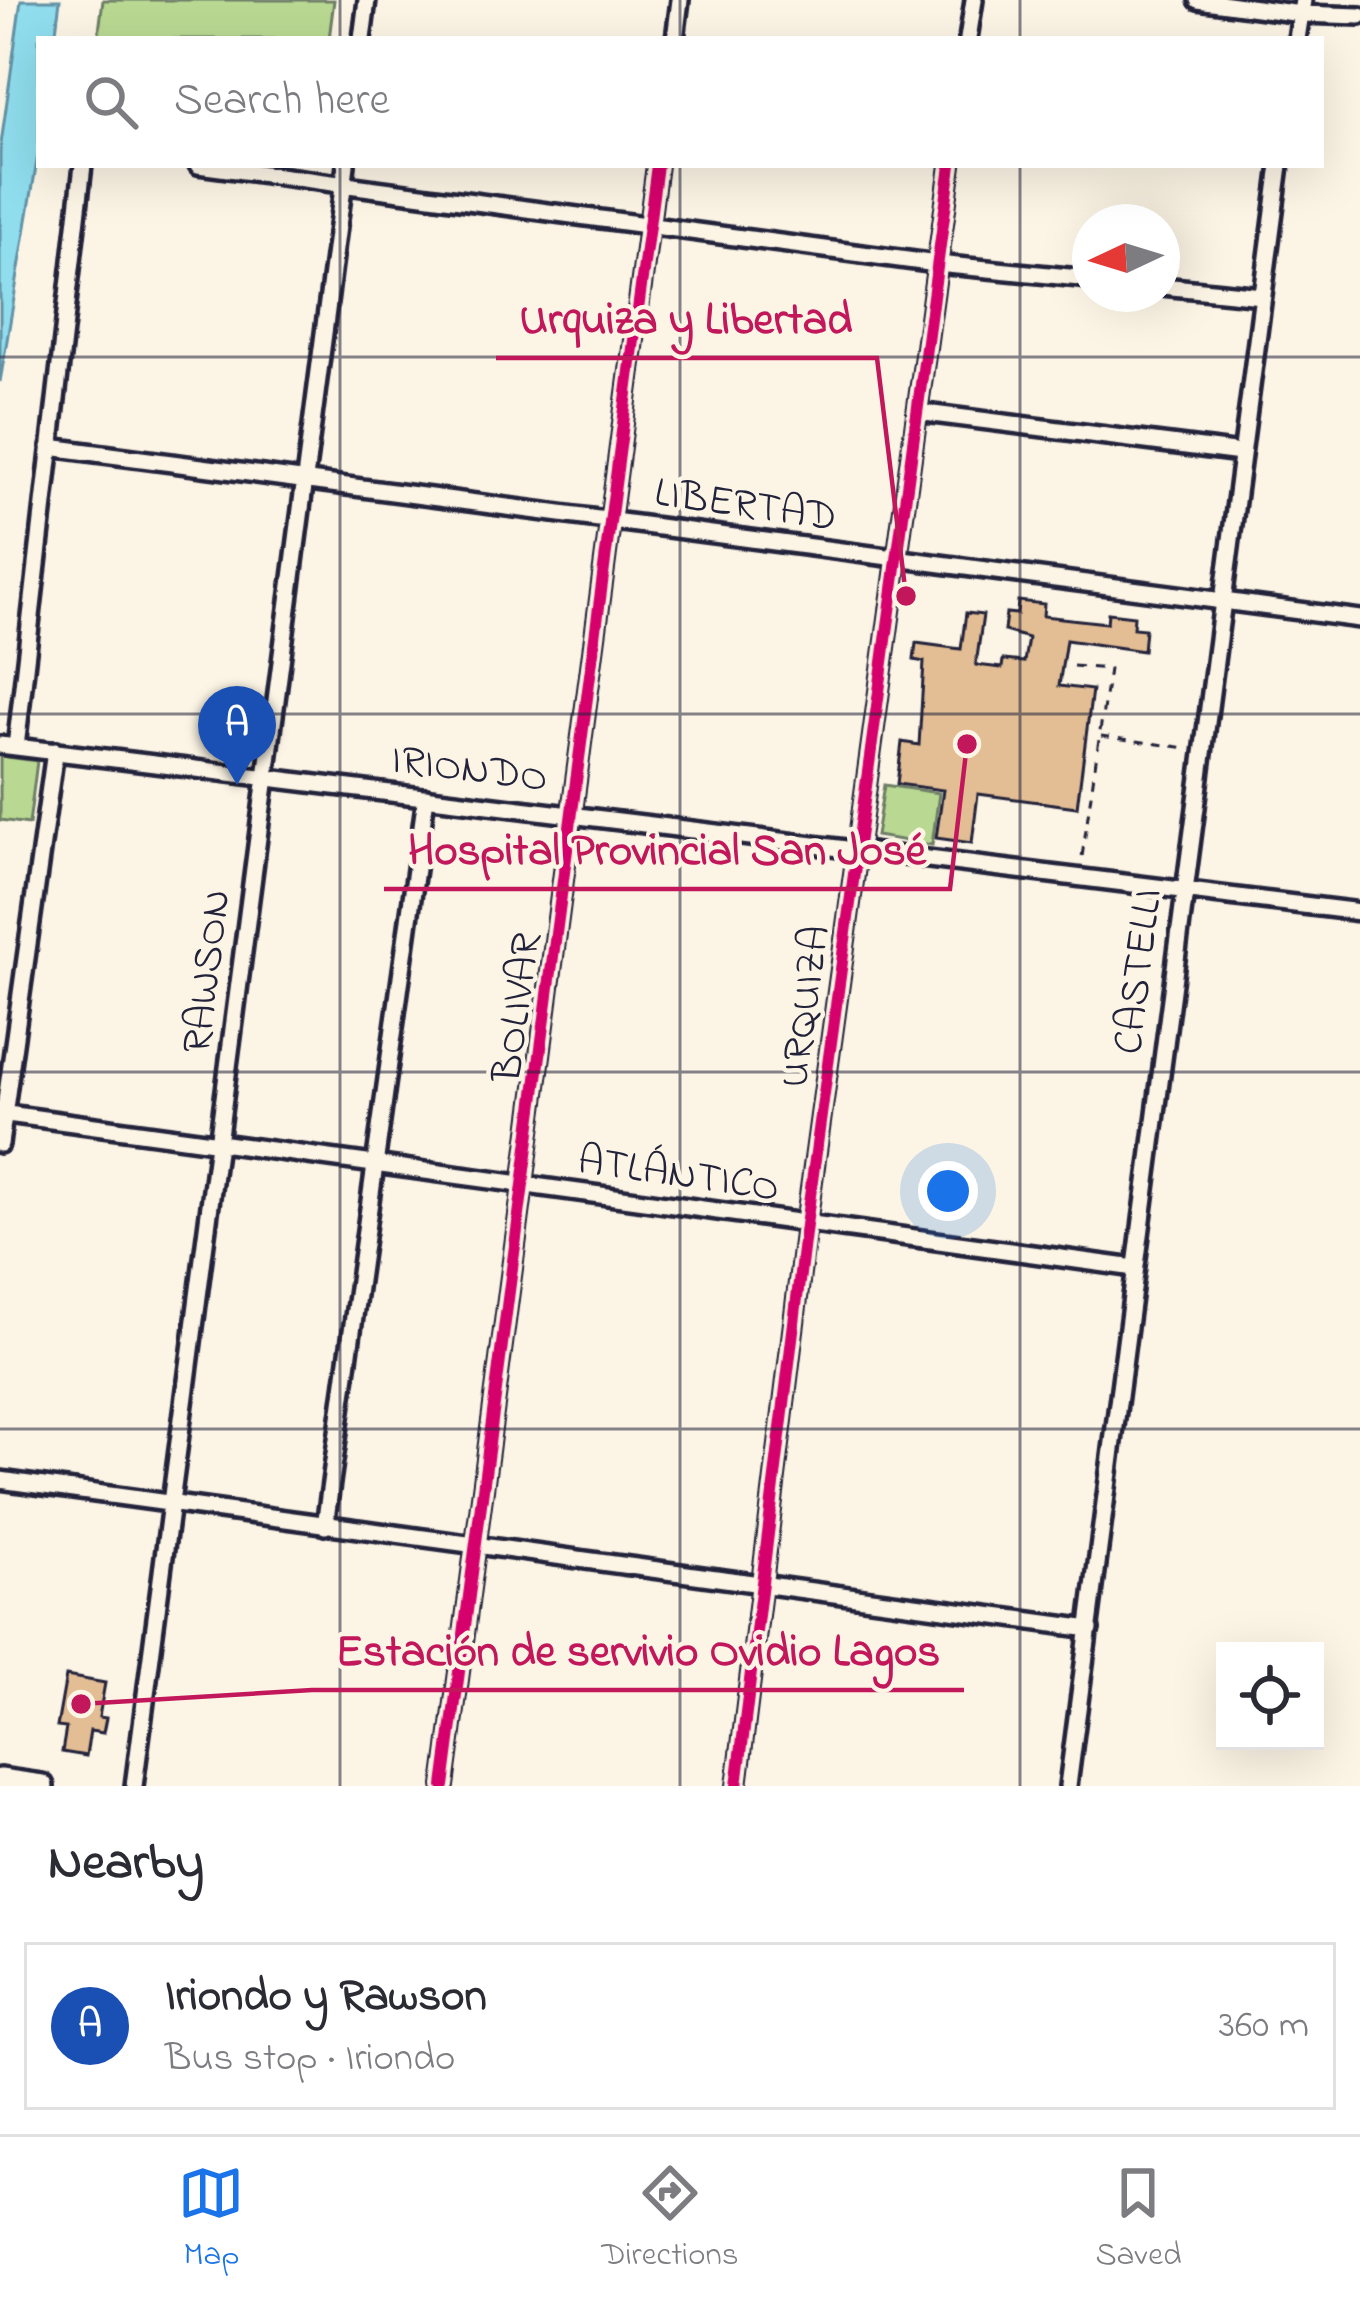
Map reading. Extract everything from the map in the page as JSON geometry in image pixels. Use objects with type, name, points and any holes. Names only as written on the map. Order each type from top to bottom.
[{"type":"main road","points":[[0,1780],[42,1786]]},
{"type":"street","points":[[362,36],[367,0]]},
{"type":"street","points":[[675,36],[680,0]]},
{"type":"street","points":[[968,36],[974,0]]},
{"type":"street","points":[[1198,0],[1360,16]]},
{"type":"street","points":[[8,746],[50,446],[82,168]]},
{"type":"street","points":[[253,168],[345,173],[648,225],[1072,277]]},
{"type":"street","name":"BOLIVAR","points":[[444,1786],[657,168]]},
{"type":"street","name":"URQUIZA","points":[[737,1786],[806,1225],[951,168]]},
{"type":"street","name":"CASTELLI","points":[[1068,1786],[1181,890],[1280,168]]},
{"type":"street","name":"RAWSON","points":[[134,1786],[345,173]]},
{"type":"street","points":[[1180,288],[1262,296]]},
{"type":"street","points":[[917,412],[1241,453]]},
{"type":"street","name":"LIBERTAD","points":[[50,446],[1360,619]]},
{"type":"street","name":"IRIONDO","points":[[8,746],[1360,912]]},
{"type":"street","points":[[0,1144],[55,751]]},
{"type":"street","points":[[325,1526],[426,797]]},
{"type":"street","name":"ATLÁNTICO","points":[[2,1113],[1135,1268]]},
{"type":"street","points":[[0,1480],[761,1588],[1090,1629]]},
{"type":"path","points":[[1072,666],[1109,669],[1079,877]]},
{"type":"path","points":[[1099,736],[1201,750]]},
{"type":"green space","points":[[103,0],[334,0],[329,36],[98,36]]},
{"type":"green space","points":[[0,756],[37,761],[29,824],[0,820]]},
{"type":"green space","points":[[884,785],[939,793],[932,845],[876,836]]},
{"type":"water","points":[[21,0],[60,0],[55,36],[36,36],[36,167],[0,382],[0,151]]},
{"type":"building","points":[[1018,601],[1044,604],[1043,616],[1107,623],[1108,613],[1134,616],[1133,628],[1145,629],[1143,651],[1066,640],[1059,686],[1092,690],[1077,807],[978,794],[972,843],[936,838],[943,790],[897,784],[902,742],[919,745],[924,662],[914,660],[916,643],[961,649],[966,613],[983,615],[976,665],[1002,668],[1003,660],[1024,662],[1028,638],[1004,631],[1006,613],[1017,614]]},
{"type":"building","points":[[66,1676],[105,1683],[99,1717],[106,1718],[103,1733],[90,1731],[86,1756],[62,1752],[66,1728],[57,1727]]},
{"type":"cycle path","points":[[444,1786],[657,168]]},
{"type":"cycle path","points":[[737,1786],[806,1225],[951,168]]},
{"type":"place","name":"Urquiza y Libertad","points":[[906,596]]},
{"type":"place","name":"Hospital Provincial San José","points":[[967,744]]},
{"type":"place","name":"Iriondo y Rawson","points":[[237,785]]},
{"type":"place","name":"Estación de servivio Ovidio Lagos","points":[[81,1704]]}]
